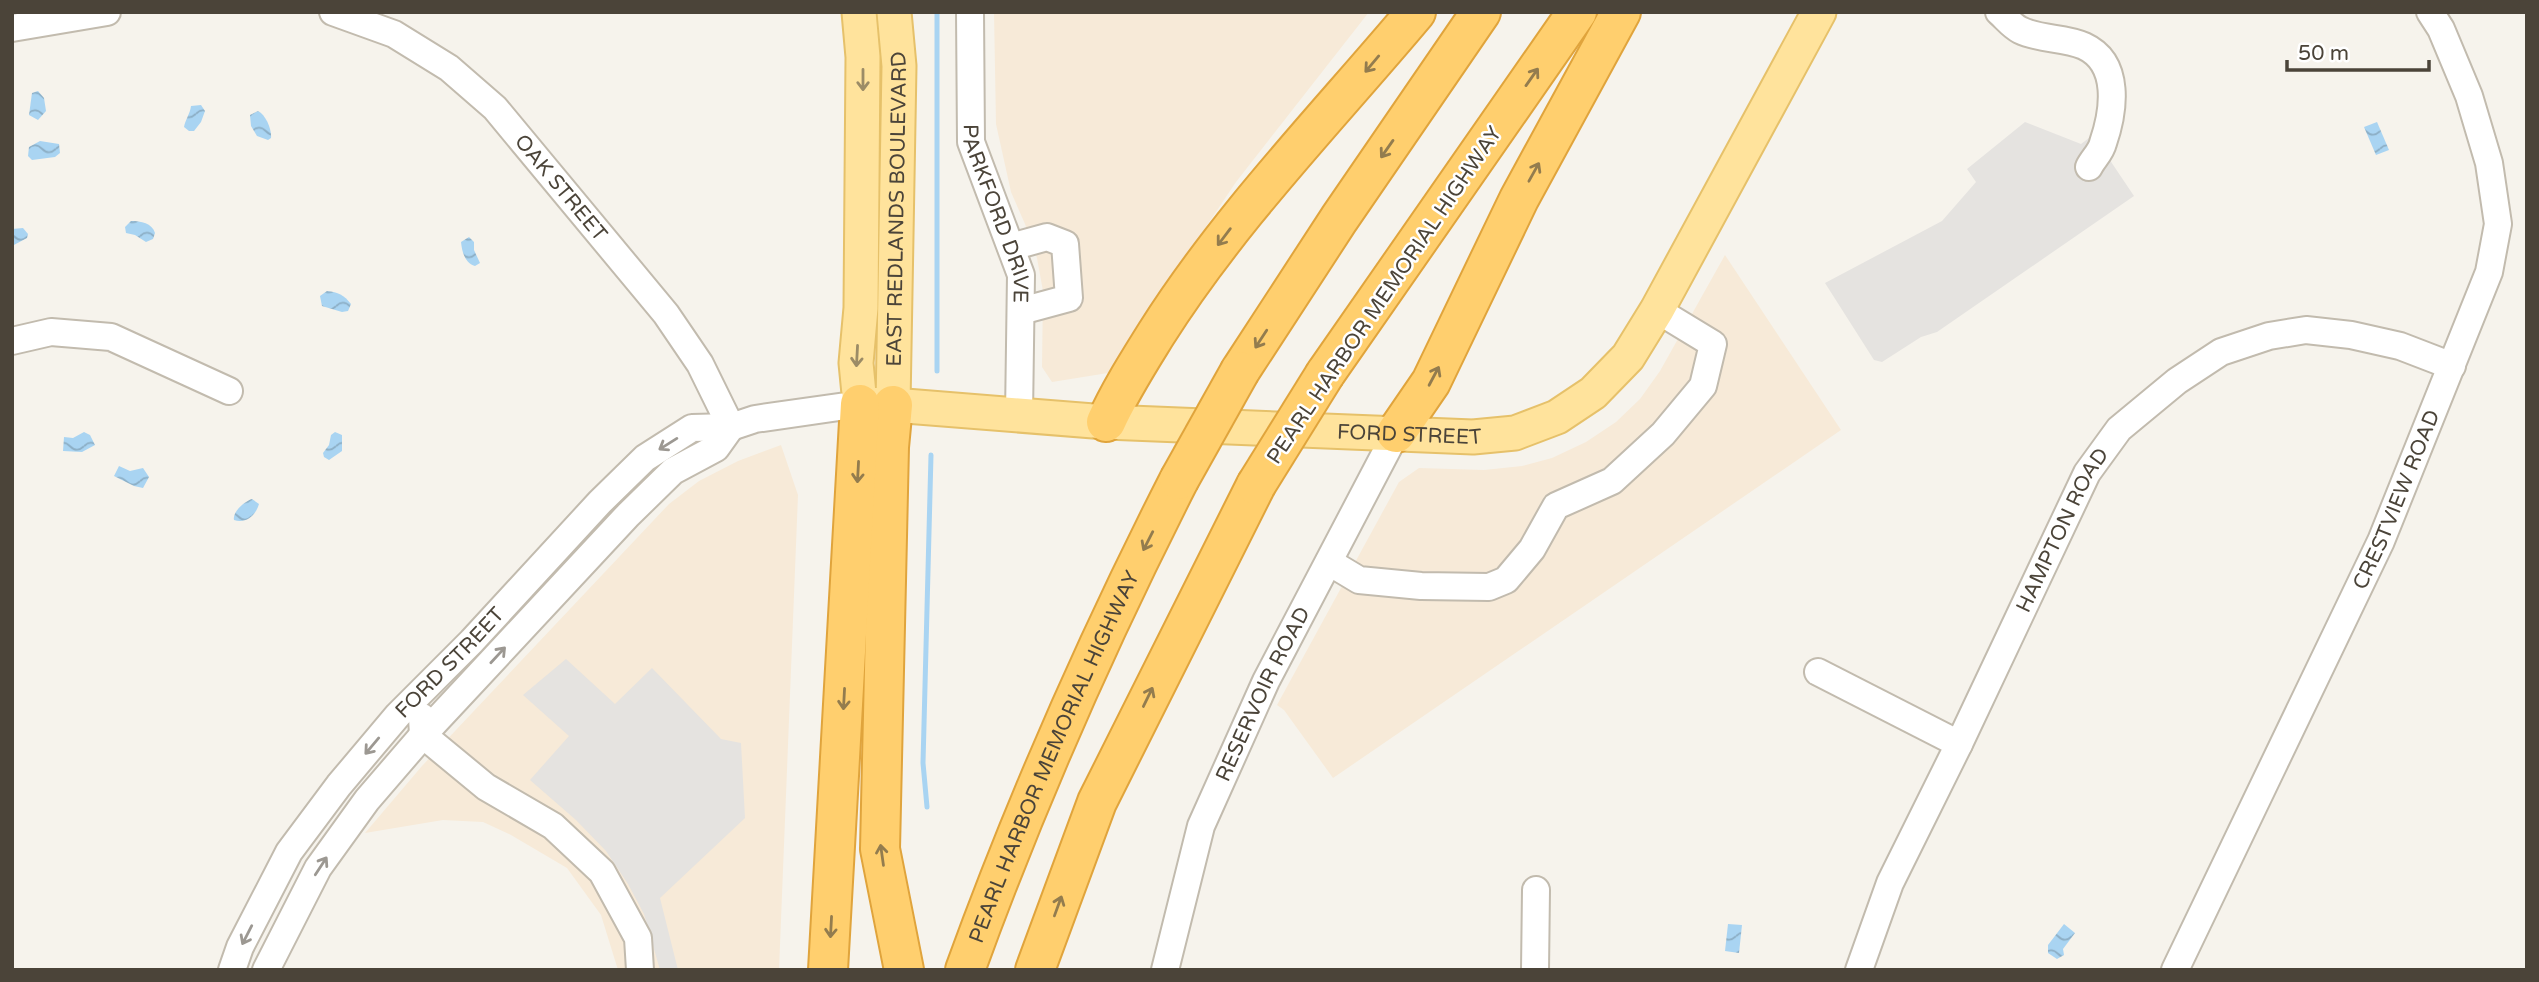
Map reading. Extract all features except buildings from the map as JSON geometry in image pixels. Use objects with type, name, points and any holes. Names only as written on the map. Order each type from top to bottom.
[{"type":"highway","points":[[1107,422],[1120,391],[1183,292],[1248,205],[1416,12]]},
{"type":"highway","name":"PEARL HARBOR MEMORIAL HIGHWAY","points":[[965,969],[1050,755],[1126,583],[1179,480],[1240,371],[1339,219],[1482,12]]},
{"type":"highway","name":"PEARL HARBOR MEMORIAL HIGHWAY","points":[[1035,970],[1097,802],[1256,485],[1325,374],[1577,12]]},
{"type":"highway","points":[[1396,433],[1431,382],[1519,199],[1621,12]]},
{"type":"highway","points":[[828,970],[876,404]]},
{"type":"highway","points":[[876,404],[889,447],[880,849],[904,970]]},
{"type":"main road","name":"EAST REDLANDS BOULEVARD","points":[[859,12],[863,57],[861,308],[856,363],[876,404]]},
{"type":"main road","name":"EAST REDLANDS BOULEVARD","points":[[876,404],[899,66],[894,12]]},
{"type":"main road","name":"FORD STREET","points":[[876,404],[1107,422],[1473,438],[1515,433],[1557,417],[1593,393],[1628,357],[1657,310],[1819,12]]},
{"type":"street","points":[[12,28],[107,12]]},
{"type":"street","name":"OAK STREET","points":[[333,12],[394,34],[449,68],[495,108],[666,314],[700,364],[731,427]]},
{"type":"street","name":"PARKFORD DRIVE","points":[[970,12],[971,142],[1021,275],[1019,415]]},
{"type":"street","points":[[1999,12],[2017,29],[2081,45],[2098,54],[2109,73],[2113,96],[2103,145],[2089,166]]},
{"type":"street","name":"CRESTVIEW ROAD","points":[[2175,970],[2381,541],[2489,272],[2498,224],[2489,163],[2469,96],[2441,29],[2430,12]]},
{"type":"street","points":[[1010,247],[1047,237],[1065,244],[1069,298],[1021,311]]},
{"type":"street","points":[[1329,562],[1359,580],[1421,586],[1489,587],[1506,580],[1532,549],[1556,506],[1612,481],[1663,435],[1703,386],[1713,344],[1657,310]]},
{"type":"street","name":"HAMPTON ROAD","points":[[1859,970],[1890,883],[2087,473],[2119,429],[2177,381],[2221,352],[2269,336],[2306,330],[2351,335],[2400,346],[2452,366]]},
{"type":"street","points":[[12,341],[51,332],[111,337],[229,391]]},
{"type":"street","name":"FORD STREET","points":[[232,970],[240,947],[289,852],[339,785],[398,715],[645,458],[692,428],[731,427],[755,419],[876,404]]},
{"type":"street","name":"FORD STREET","points":[[266,970],[318,868],[367,800],[423,735],[628,515],[673,471],[716,448],[731,427]]},
{"type":"street","name":"RESERVOIR ROAD","points":[[1166,970],[1201,826],[1266,681],[1396,433]]},
{"type":"street","points":[[472,641],[470,664],[422,714],[423,735],[486,787],[553,826],[602,872],[638,938],[640,970]]},
{"type":"street","points":[[1818,672],[1959,744]]},
{"type":"street","points":[[1535,890],[1535,970]]},
{"type":"shaded area","points":[[994,12],[1369,12],[1236,182],[1108,373],[1052,382],[1042,367],[1043,291],[1037,258],[1011,192],[996,124]]},
{"type":"shaded area","points":[[2025,122],[2081,144],[2093,135],[2134,196],[1937,332],[1921,337],[1882,362],[1874,360],[1825,283],[1942,221],[1976,182],[1967,169]]},
{"type":"shaded area","points":[[1725,255],[1841,430],[1333,778],[1284,710],[1277,705],[1399,482],[1419,468],[1484,470],[1522,466],[1552,458],[1586,442],[1616,422],[1640,399],[1660,371]]},
{"type":"shaded area","points":[[781,445],[798,495],[779,970],[618,970],[601,915],[567,868],[511,835],[483,822],[443,820],[365,833],[422,766],[669,504],[699,481],[738,461]]},
{"type":"shaded area","points":[[566,659],[615,704],[652,668],[721,739],[741,743],[745,818],[660,898],[678,970],[660,970],[644,914],[606,851],[576,820],[530,780],[569,736],[523,695]]},
{"type":"water","points":[[38,91],[44,98],[46,111],[38,120],[29,115],[32,93]]},
{"type":"water","points":[[201,105],[205,111],[201,122],[194,131],[189,131],[184,127],[191,106]]},
{"type":"water","points":[[258,111],[264,116],[269,127],[271,138],[268,140],[257,136],[251,126],[250,115]]},
{"type":"water","points":[[2377,122],[2389,150],[2376,155],[2364,127]]},
{"type":"water","points":[[40,141],[59,144],[60,153],[55,157],[32,160],[28,156],[29,147]]},
{"type":"water","points":[[131,221],[149,225],[155,233],[153,239],[146,242],[126,233],[125,227]]},
{"type":"water","points":[[23,228],[28,234],[27,238],[12,246],[12,229]]},
{"type":"water","points":[[469,237],[474,242],[474,250],[480,263],[475,266],[466,260],[462,250],[461,242]]},
{"type":"water","points":[[327,291],[346,298],[351,304],[348,311],[342,312],[322,306],[320,296]]},
{"type":"water","points":[[84,432],[90,435],[95,445],[82,452],[63,451],[64,437],[73,438]]},
{"type":"water","points":[[335,432],[342,435],[342,451],[329,460],[323,453]]},
{"type":"water","points":[[119,466],[130,471],[143,468],[149,477],[143,488],[114,476]]},
{"type":"water","points":[[252,499],[259,504],[256,512],[246,520],[234,520],[240,507]]},
{"type":"water","points":[[1728,924],[1742,925],[1739,953],[1725,951]]},
{"type":"water","points":[[2064,924],[2075,933],[2063,949],[2064,955],[2057,959],[2048,953],[2048,945]]},
{"type":"waterway","points":[[937,12],[937,371]]},
{"type":"waterway","points":[[927,807],[923,763],[931,455]]}]
